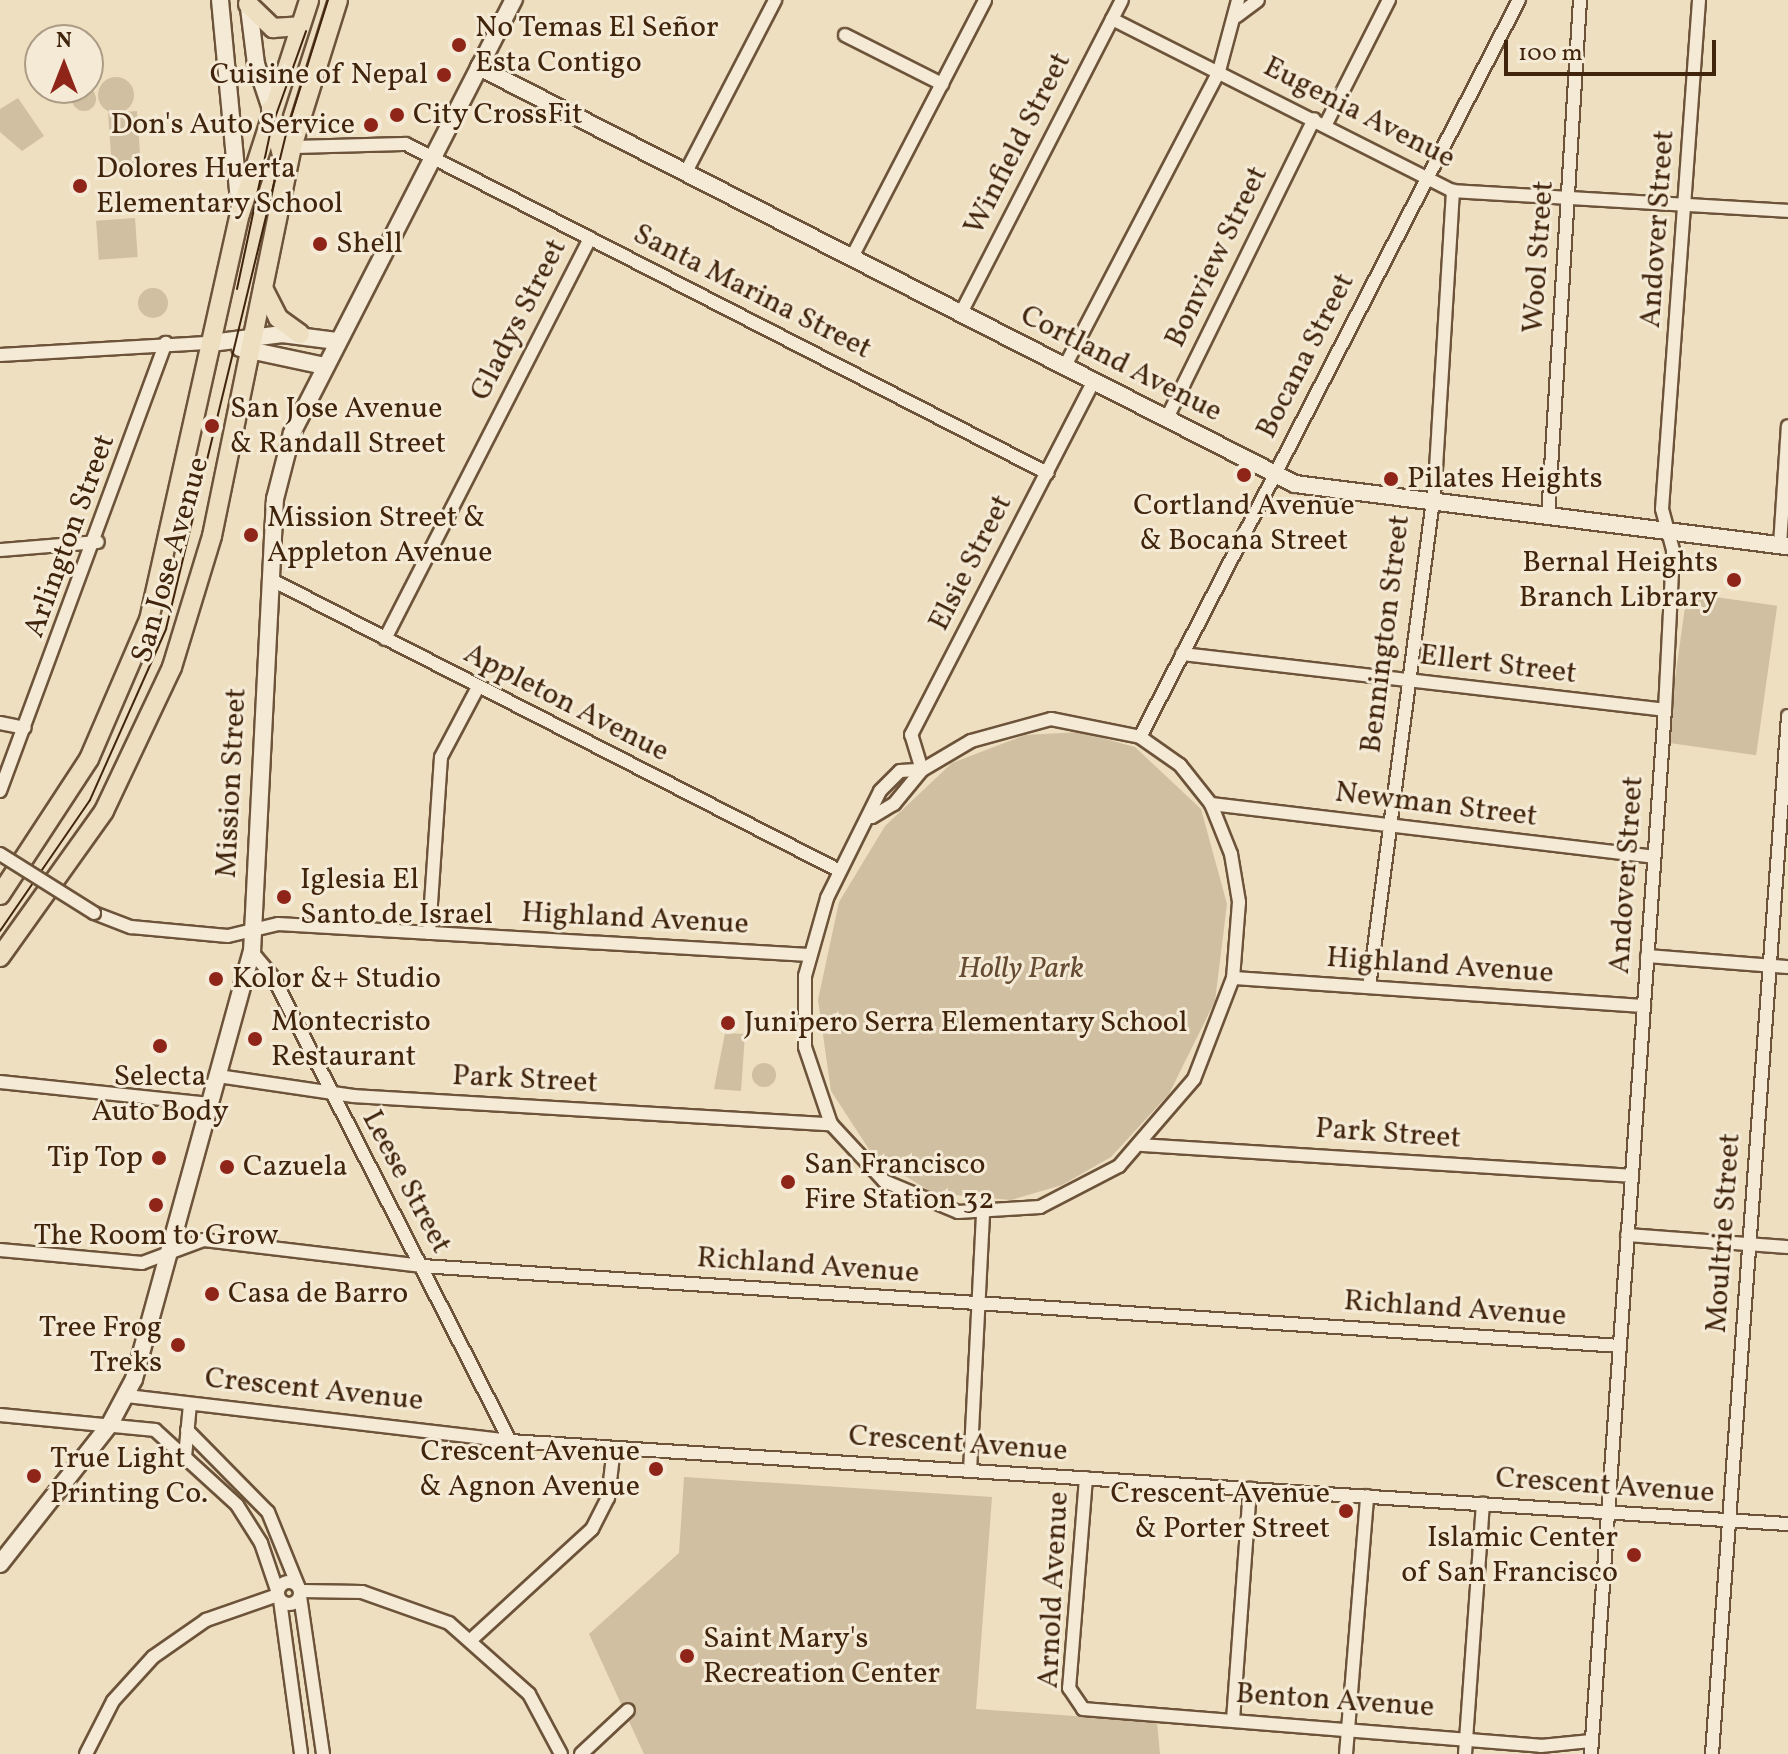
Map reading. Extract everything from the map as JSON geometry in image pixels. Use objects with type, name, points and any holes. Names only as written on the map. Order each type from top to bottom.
[{"type":"main road","points":[[220,0],[240,214]]},
{"type":"main road","name":"San Jose Avenue","points":[[0,895],[70,793],[137,654],[166,560],[240,214],[271,109],[309,0]]},
{"type":"main road","name":"San Jose Avenue","points":[[0,957],[84,844],[157,704],[212,536],[254,344],[292,147],[338,0]]},
{"type":"main road","name":"Mission Street","points":[[0,1564],[110,1424],[127,1396],[171,1251],[252,952],[278,475],[337,341],[514,0]]},
{"type":"main road","points":[[248,2],[273,28],[300,26]]},
{"type":"main road","points":[[248,2],[285,179]]},
{"type":"main road","name":"Cortland Avenue","points":[[479,67],[1275,474],[1304,486],[1784,545]]},
{"type":"main road","points":[[263,287],[278,318],[300,334]]},
{"type":"main road","points":[[211,343],[254,344],[300,334],[337,341]]},
{"type":"main road","points":[[254,344],[325,366]]},
{"type":"street","points":[[686,172],[775,0]]},
{"type":"street","points":[[852,257],[985,0]]},
{"type":"street","name":"Winfield Street","points":[[961,313],[1122,0]]},
{"type":"street","points":[[1065,366],[1219,71],[1237,16],[1238,0]]},
{"type":"street","points":[[1237,16],[1258,0]]},
{"type":"street","name":"Bonview Street","points":[[1167,418],[1320,122],[1389,0]]},
{"type":"street","name":"Bocana Street","points":[[1140,737],[1519,0]]},
{"type":"street","name":"Wool Street","points":[[1548,517],[1580,0]]},
{"type":"street","name":"Andover Street","points":[[1591,1748],[1665,710],[1668,531],[1662,509],[1699,0]]},
{"type":"street","name":"Eugenia Avenue","points":[[1112,19],[1429,176],[1453,191],[1788,211]]},
{"type":"street","points":[[845,35],[942,84]]},
{"type":"street","name":"Santa Marina Street","points":[[292,147],[406,144],[1047,473]]},
{"type":"street","name":"Bennington Street","points":[[1369,987],[1429,501],[1453,191]]},
{"type":"street","name":"Gladys Street","points":[[385,639],[590,238]]},
{"type":"street","points":[[0,355],[166,343],[211,343]]},
{"type":"street","name":"Arlington Street","points":[[0,791],[98,542],[166,343]]},
{"type":"street","name":"Elsie Street","points":[[922,770],[911,735],[1094,380]]},
{"type":"street","points":[[1784,545],[1788,426]]},
{"type":"street","points":[[0,550],[98,542]]},
{"type":"street","name":"Appleton Avenue","points":[[270,579],[840,871]]},
{"type":"street","name":"Ellert Street","points":[[1182,654],[1665,710]]},
{"type":"street","points":[[429,933],[441,757],[478,687]]},
{"type":"street","name":"Moultrie Street","points":[[1712,1754],[1788,716]]},
{"type":"street","points":[[1082,720],[1140,737],[1180,765],[1211,804],[1231,854],[1239,902],[1233,978],[1194,1079],[1141,1145],[1068,1197],[983,1215],[932,1205],[884,1181],[831,1124],[805,1047],[809,955],[840,871],[872,817],[880,791],[900,771],[922,770],[1023,723],[1082,720]]},
{"type":"street","points":[[0,723],[25,728]]},
{"type":"street","points":[[872,817],[894,804],[922,770]]},
{"type":"street","name":"Newman Street","points":[[1211,804],[1654,857]]},
{"type":"street","name":"Highland Avenue","points":[[0,854],[94,913],[131,927],[228,936],[278,924],[809,955]]},
{"type":"street","name":"Leese Street","points":[[252,952],[273,977],[329,1092],[422,1266],[510,1441]]},
{"type":"street","points":[[1647,956],[1788,967]]},
{"type":"street","name":"Highland Avenue","points":[[1233,978],[1644,1006]]},
{"type":"street","name":"Park Street","points":[[218,1076],[329,1092],[831,1124]]},
{"type":"street","points":[[0,1082],[210,1104]]},
{"type":"street","name":"Park Street","points":[[1141,1145],[1632,1176]]},
{"type":"street","points":[[970,1471],[981,1303],[983,1215]]},
{"type":"street","points":[[1627,1235],[1788,1247]]},
{"type":"street","name":"Richland Avenue","points":[[0,1250],[142,1263],[204,1240],[422,1266],[1620,1346]]},
{"type":"street","name":"Crescent Avenue","points":[[127,1396],[510,1441],[1788,1524]]},
{"type":"street","points":[[185,1457],[190,1404]]},
{"type":"street","points":[[0,1415],[155,1430],[250,1524],[277,1596],[301,1754]]},
{"type":"street","points":[[187,1430],[268,1512],[300,1591],[323,1754]]},
{"type":"street","points":[[473,1638],[592,1529],[608,1498],[614,1448]]},
{"type":"street","name":"Arnold Avenue","points":[[1075,1705],[1069,1688],[1086,1478]]},
{"type":"street","points":[[1233,1720],[1250,1489]]},
{"type":"street","points":[[1346,1754],[1367,1496]]},
{"type":"street","points":[[1465,1754],[1483,1504]]},
{"type":"street","points":[[86,1754],[113,1701],[153,1657],[206,1620],[300,1591],[392,1599],[473,1638],[529,1694],[561,1754]]},
{"type":"street","name":"Benton Avenue","points":[[1075,1705],[1591,1748]]},
{"type":"street","points":[[581,1754],[628,1710]]},
{"type":"green space","points":[[109,78],[123,78],[133,88],[133,102],[123,112],[109,112],[100,104],[104,104],[104,81]]},
{"type":"green space","points":[[18,98],[44,136],[22,151],[0,132],[0,109]]},
{"type":"green space","points":[[73,104],[95,104],[84,111]]},
{"type":"green space","points":[[137,111],[141,174],[112,176],[108,113]]},
{"type":"green space","points":[[135,218],[138,257],[99,260],[96,221]]},
{"type":"green space","points":[[153,288],[159,289],[167,297],[167,309],[159,317],[153,318],[147,317],[139,309],[138,303],[139,297],[147,289]]},
{"type":"green space","points":[[1687,593],[1777,606],[1756,755],[1666,743]]},
{"type":"green space","name":"Holly Park","points":[[1080,732],[1135,747],[1201,809],[1227,904],[1215,1001],[1169,1094],[1111,1157],[1062,1185],[1011,1200],[933,1193],[874,1157],[831,1091],[818,1000],[839,902],[885,826],[952,763],[1025,735]]},
{"type":"green space","points":[[725,1033],[745,1034],[741,1091],[714,1089]]},
{"type":"green space","points":[[764,1063],[773,1066],[776,1075],[773,1084],[764,1087],[755,1084],[752,1075],[755,1066]]},
{"type":"green space","points":[[684,1477],[992,1497],[976,1709],[1157,1722],[1160,1754],[644,1754],[589,1634],[679,1553]]},
{"type":"tram line","points":[[0,931],[90,800],[166,629],[287,130],[328,0]]},
{"type":"tram line","points":[[237,289],[271,129],[306,31]]},
{"type":"place","name":"No Temas El Señor Esta Contigo","points":[[459,45]]},
{"type":"place","name":"Cuisine of Nepal","points":[[444,75]]},
{"type":"place","name":"City CrossFit","points":[[397,115]]},
{"type":"place","name":"Don's Auto Service","points":[[371,125]]},
{"type":"place","name":"Dolores Huerta Elementary School","points":[[80,186]]},
{"type":"place","name":"Shell","points":[[320,244]]},
{"type":"place","name":"San Jose Avenue & Randall Street","points":[[212,426]]},
{"type":"place","name":"Cortland Avenue & Bocana Street","points":[[1244,475]]},
{"type":"place","name":"Pilates Heights","points":[[1391,479]]},
{"type":"place","name":"Mission Street & Appleton Avenue","points":[[251,535]]},
{"type":"place","name":"Bernal Heights Branch Library","points":[[1734,580]]},
{"type":"place","name":"Iglesia El Santo de Israel","points":[[284,897]]},
{"type":"place","name":"Kolor &+ Studio","points":[[216,979]]},
{"type":"place","name":"Junipero Serra Elementary School","points":[[728,1023]]},
{"type":"place","name":"Montecristo Restaurant","points":[[255,1039]]},
{"type":"place","name":"Selecta Auto Body","points":[[160,1046]]},
{"type":"place","name":"Tip Top","points":[[159,1158]]},
{"type":"place","name":"Cazuela","points":[[227,1167]]},
{"type":"place","name":"San Francisco Fire Station 32","points":[[788,1182]]},
{"type":"place","name":"The Room to Grow","points":[[156,1205]]},
{"type":"place","name":"Casa de Barro","points":[[212,1294]]},
{"type":"place","name":"Tree Frog Treks","points":[[178,1345]]},
{"type":"place","name":"Crescent Avenue & Agnon Avenue","points":[[656,1469]]},
{"type":"place","name":"True Light Printing Co.","points":[[34,1476]]},
{"type":"place","name":"Crescent Avenue & Porter Street","points":[[1346,1511]]},
{"type":"place","name":"Islamic Center of San Francisco","points":[[1634,1555]]},
{"type":"place","name":"Saint Mary's Recreation Center","points":[[687,1656]]}]
